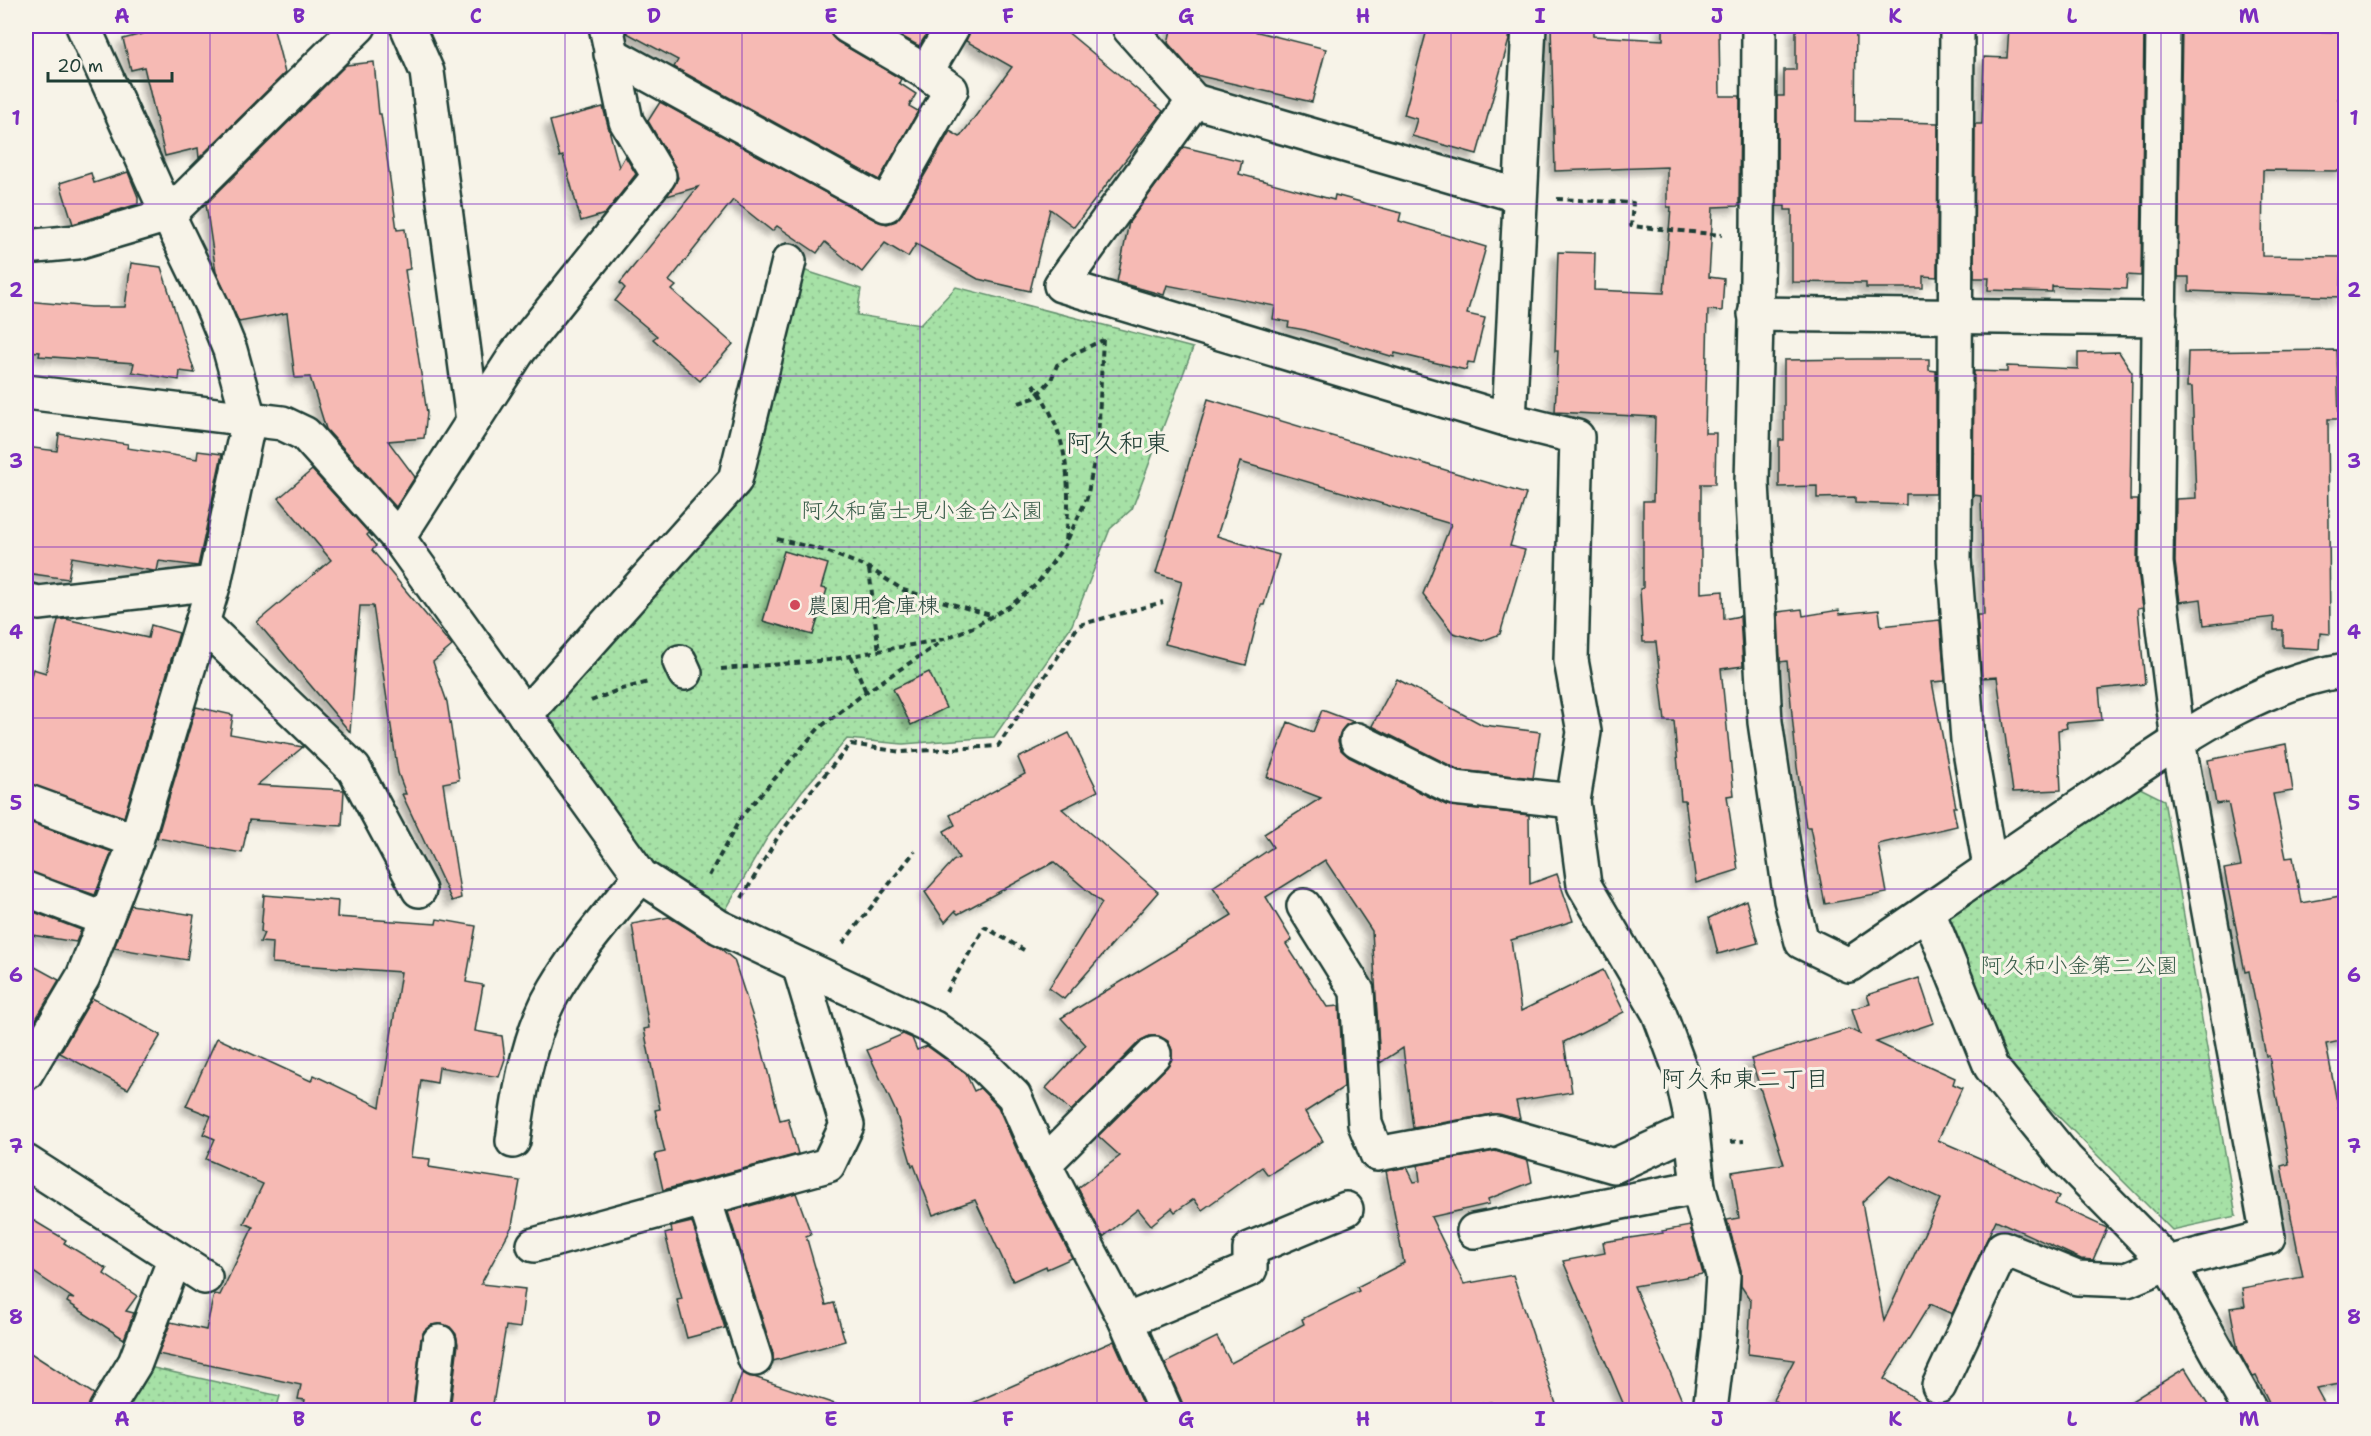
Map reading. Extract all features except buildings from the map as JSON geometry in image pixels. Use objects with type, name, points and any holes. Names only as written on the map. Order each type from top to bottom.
[{"type":"street","points":[[26,1073],[83,977],[136,841],[214,583],[249,419],[231,350],[83,26]]},
{"type":"street","points":[[26,247],[77,242],[168,215],[359,26]]},
{"type":"street","points":[[407,26],[427,72],[473,421]]},
{"type":"street","points":[[609,40],[886,205],[951,90],[926,72],[846,26]]},
{"type":"street","points":[[926,72],[954,26]]},
{"type":"street","points":[[1132,26],[1130,29],[1194,101],[1520,196]]},
{"type":"street","points":[[1509,420],[1529,26]]},
{"type":"street","points":[[1759,26],[1758,239],[1752,483],[1765,722],[1791,900],[1802,942],[1849,965],[2178,741],[2262,694],[2317,674],[2346,670]]},
{"type":"street","points":[[1957,26],[1954,559],[1968,740],[1990,867]]},
{"type":"street","points":[[1939,1386],[2003,1248],[2077,1278],[2127,1280],[2168,1263],[2268,1237],[2178,741],[2156,563],[2163,26]]},
{"type":"street","points":[[398,538],[517,353],[659,176],[626,121],[609,40]]},
{"type":"street","points":[[1194,101],[1061,285],[1509,420],[1577,437],[1571,660],[1584,732],[1574,801],[1584,885],[1659,1013],[1681,1072],[1692,1130],[1698,1187],[1723,1275],[1719,1338],[1710,1410]]},
{"type":"street","points":[[525,715],[735,480],[789,261]]},
{"type":"street","points":[[1755,314],[2160,319]]},
{"type":"street","points":[[26,392],[282,423],[305,434],[398,538],[641,876],[724,929],[927,1024],[978,1060],[1014,1096],[1044,1164],[1126,1322],[1165,1410]]},
{"type":"street","points":[[26,600],[39,603],[214,583]]},
{"type":"street","points":[[202,624],[354,769],[419,890]]},
{"type":"street","points":[[1357,740],[1454,788],[1574,801]]},
{"type":"street","points":[[26,801],[136,841]]},
{"type":"street","points":[[513,1141],[520,1092],[531,1050],[548,1003],[585,943],[641,876]]},
{"type":"street","points":[[26,889],[105,919]]},
{"type":"street","points":[[1304,906],[1357,991],[1365,1124],[1377,1154],[1496,1132],[1614,1166],[1692,1130]]},
{"type":"street","points":[[1928,912],[1991,1067],[2066,1159],[2168,1263],[2250,1410]]},
{"type":"street","points":[[534,1245],[828,1165],[847,1125],[809,970]]},
{"type":"street","points":[[1044,1164],[1154,1054]]},
{"type":"street","points":[[26,1162],[204,1277]]},
{"type":"street","points":[[1474,1231],[1698,1187]]},
{"type":"street","points":[[704,1199],[755,1359]]},
{"type":"street","points":[[1126,1322],[1250,1269],[1250,1249],[1346,1209]]},
{"type":"street","points":[[106,1410],[135,1363],[175,1258]]},
{"type":"street","points":[[432,1410],[439,1342]]},
{"type":"path","points":[[1553,199],[1633,203],[1631,226],[1758,239]]},
{"type":"path","points":[[706,881],[741,818],[819,728],[866,692],[944,639],[1010,606],[1037,584],[1065,545],[1087,498],[1098,441],[1105,298]]},
{"type":"path","points":[[1019,404],[1034,398],[1051,380],[1057,365],[1075,353],[1103,340]]},
{"type":"path","points":[[1033,384],[1056,422],[1066,459],[1068,511],[1065,545]]},
{"type":"path","points":[[777,539],[826,551],[868,568],[903,590],[994,616]]},
{"type":"path","points":[[868,568],[879,652]]},
{"type":"path","points":[[724,929],[776,840],[811,791],[851,744],[901,752],[998,746],[1079,625],[1163,602]]},
{"type":"path","points":[[590,701],[682,668],[850,656],[944,639]]},
{"type":"path","points":[[850,656],[866,692]]},
{"type":"path","points":[[809,970],[915,851]]},
{"type":"path","points":[[927,1024],[985,927],[1024,951]]},
{"type":"green space","name":"阿久和富士見小金台公園","points":[[797,268],[861,289],[857,315],[920,325],[956,287],[1193,348],[1132,509],[1110,529],[1072,625],[994,737],[903,744],[847,739],[802,791],[767,838],[724,913],[643,859],[536,723],[740,489]]},
{"type":"green space","name":"阿久和小金第二公園","points":[[2138,787],[2164,800],[2236,1216],[2172,1230],[1994,1052],[1942,918]]},
{"type":"green space","points":[[140,1365],[280,1396],[276,1410],[112,1410]]},
{"type":"place","name":"農園用倉庫棟","points":[[795,605]]},
{"type":"district","name":"阿久和東","points":[[1118,443]]},
{"type":"district","name":"阿久和東二丁目","points":[[1745,1079]]}]
